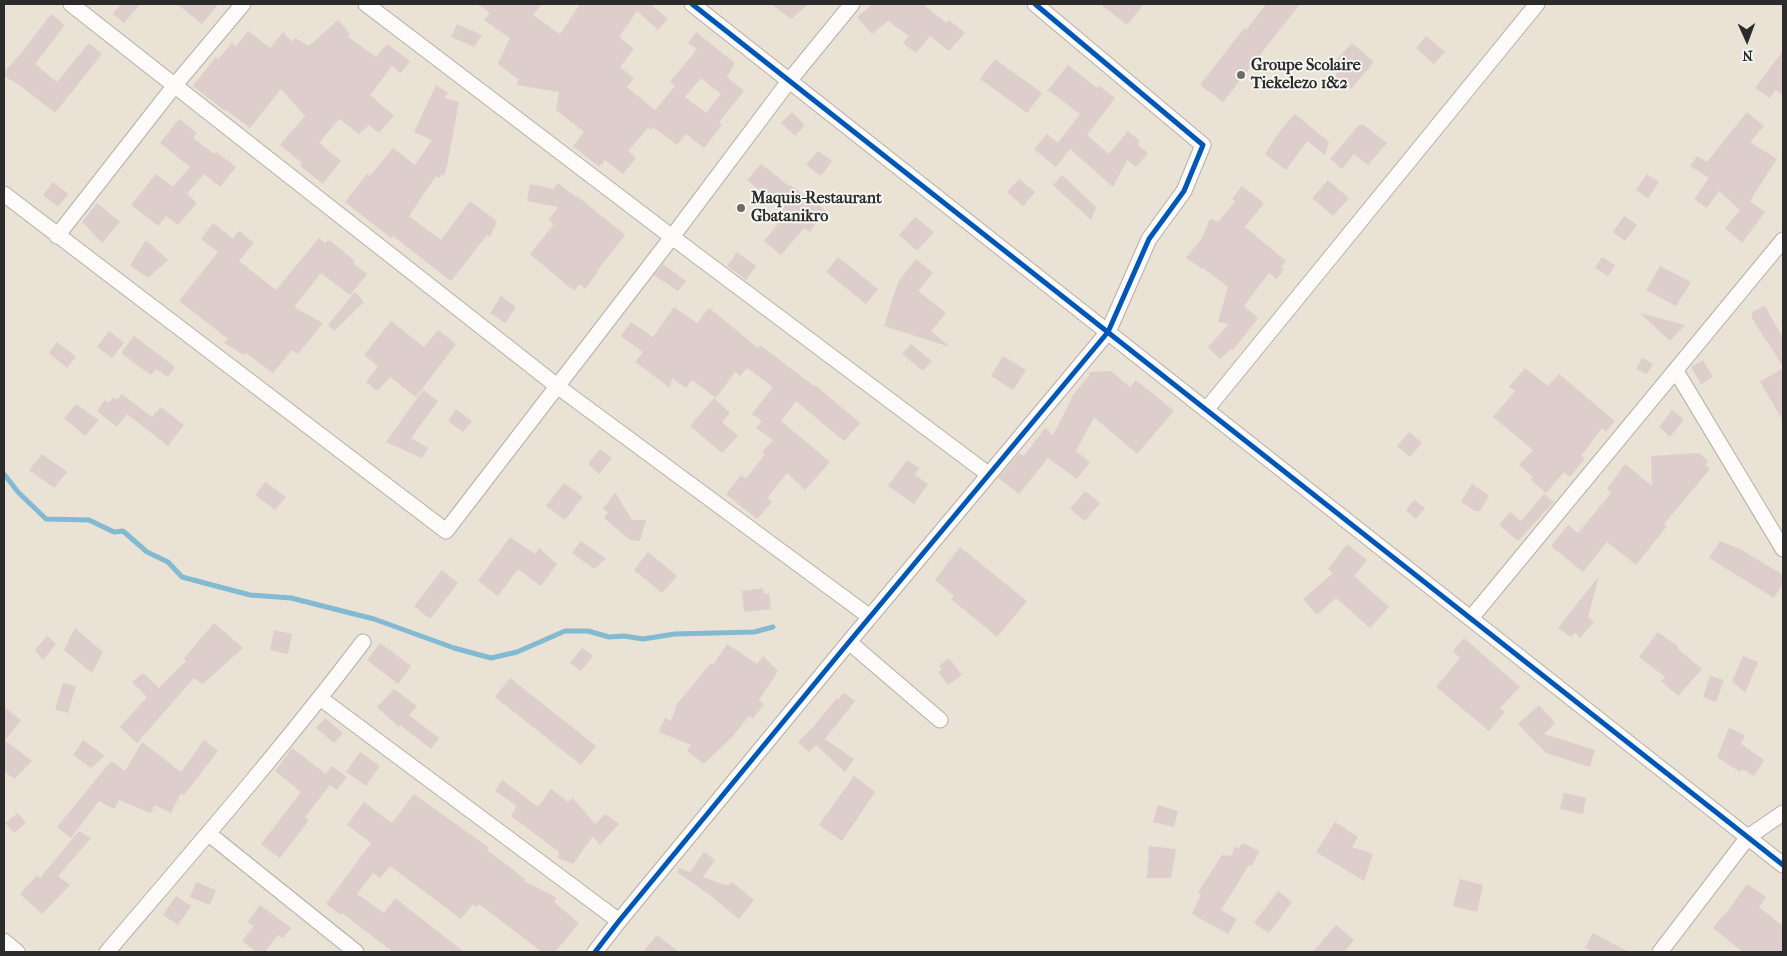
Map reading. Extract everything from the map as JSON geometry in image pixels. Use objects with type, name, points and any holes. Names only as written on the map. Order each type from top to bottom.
[{"type":"street","points":[[71,4],[557,386],[870,616]]},
{"type":"street","points":[[57,236],[175,85],[243,4]]},
{"type":"street","points":[[366,4],[988,474]]},
{"type":"street","points":[[692,4],[1783,865]]},
{"type":"street","points":[[4,194],[446,531],[672,237],[789,81],[852,4]]},
{"type":"street","points":[[595,952],[870,616],[1108,332],[1149,239],[1184,191],[1203,145],[1036,4]]},
{"type":"street","points":[[1206,410],[1538,4]]},
{"type":"street","points":[[1471,618],[1783,240]]},
{"type":"street","points":[[1676,371],[1783,549]]},
{"type":"street","points":[[107,952],[208,834],[320,698],[363,642]]},
{"type":"street","points":[[849,642],[940,720]]},
{"type":"street","points":[[320,698],[619,922]]},
{"type":"street","points":[[1660,952],[1748,837],[1783,813]]},
{"type":"street","points":[[208,834],[356,952]]},
{"type":"street","points":[[4,941],[17,952]]},
{"type":"building","points":[[121,4],[140,4],[124,23],[113,14]]},
{"type":"building","points":[[177,4],[218,4],[202,24]]},
{"type":"building","points":[[477,4],[542,4],[533,15],[560,34],[580,4],[650,4],[668,19],[658,30],[637,11],[619,37],[634,49],[620,67],[634,78],[627,87],[655,110],[675,86],[670,82],[697,49],[688,43],[696,32],[735,63],[727,77],[744,91],[719,122],[722,125],[704,148],[686,134],[677,145],[653,127],[651,130],[648,128],[628,151],[636,158],[623,174],[605,160],[599,167],[573,146],[584,132],[556,110],[559,92],[516,85],[519,80],[498,64],[510,38],[484,20],[490,13]],"holes":[[[701,78],[721,94],[706,113],[685,97]]]},
{"type":"building","points":[[771,4],[809,4],[791,19]]},
{"type":"building","points":[[873,4],[923,4],[946,23],[949,20],[965,33],[949,51],[930,36],[916,53],[903,43],[909,36],[888,21],[872,34],[857,17]]},
{"type":"building","points":[[1100,4],[1144,4],[1127,25]]},
{"type":"building","points":[[1266,4],[1300,4],[1223,102],[1200,85],[1244,28],[1246,30]]},
{"type":"building","points":[[51,14],[65,25],[35,64],[57,82],[89,43],[102,54],[55,113],[22,87],[4,76],[4,72],[23,51]]},
{"type":"building","points":[[338,20],[350,34],[347,36],[376,57],[387,44],[410,61],[401,73],[392,66],[370,95],[394,116],[379,133],[369,125],[359,134],[339,119],[319,143],[341,161],[323,184],[300,166],[302,163],[280,145],[305,116],[281,89],[250,128],[193,86],[216,57],[218,59],[232,43],[236,46],[248,31],[270,48],[283,32],[292,42],[295,38],[309,46]]},
{"type":"building","points":[[457,24],[482,35],[474,47],[451,37]]},
{"type":"building","points":[[1426,36],[1445,52],[1434,64],[1416,48]]},
{"type":"building","points":[[1352,43],[1374,62],[1351,89],[1335,78],[1340,63],[1336,60]]},
{"type":"building","points":[[1783,51],[1783,95],[1775,90],[1770,98],[1755,88]]},
{"type":"building","points":[[995,59],[1042,93],[1027,113],[980,79]]},
{"type":"building","points":[[1068,65],[1097,88],[1099,86],[1115,98],[1087,135],[1109,154],[1128,131],[1140,141],[1137,144],[1148,153],[1136,167],[1127,160],[1113,187],[1070,149],[1056,167],[1034,149],[1047,134],[1058,143],[1080,114],[1048,90]]},
{"type":"building","points":[[436,85],[448,93],[444,98],[459,102],[447,166],[444,176],[442,174],[439,178],[436,176],[409,216],[441,240],[470,201],[497,221],[490,237],[487,235],[451,281],[345,202],[367,174],[370,176],[393,148],[415,165],[432,140],[414,132]]},
{"type":"building","points":[[792,112],[805,125],[795,136],[781,123]]},
{"type":"building","points":[[1747,112],[1764,126],[1750,142],[1777,159],[1750,201],[1765,212],[1742,243],[1725,228],[1740,210],[1719,191],[1707,208],[1694,199],[1709,178],[1690,166],[1697,156],[1707,162]]},
{"type":"building","points":[[1295,114],[1329,142],[1325,155],[1307,141],[1286,170],[1265,154],[1280,131]]},
{"type":"building","points":[[179,119],[197,133],[193,138],[214,154],[216,152],[236,167],[220,187],[204,174],[187,194],[197,203],[178,225],[166,216],[158,226],[131,205],[156,174],[173,187],[190,167],[160,143]]},
{"type":"building","points":[[1359,125],[1364,125],[1387,143],[1368,165],[1354,154],[1342,169],[1330,159]]},
{"type":"building","points":[[818,151],[832,161],[821,176],[806,165]]},
{"type":"building","points":[[761,164],[789,186],[825,210],[810,232],[804,228],[781,255],[764,241],[787,213],[747,180]]},
{"type":"building","points":[[1647,174],[1659,182],[1648,198],[1636,190]]},
{"type":"building","points":[[1062,175],[1096,207],[1091,220],[1053,185]]},
{"type":"building","points":[[1019,179],[1035,192],[1023,206],[1007,192]]},
{"type":"building","points":[[1328,180],[1349,198],[1333,216],[1312,198]]},
{"type":"building","points":[[53,182],[68,194],[58,207],[43,195]]},
{"type":"building","points":[[558,183],[625,235],[585,289],[579,284],[574,291],[530,254],[554,224],[549,220],[558,207],[527,201],[530,184],[553,189]]},
{"type":"building","points":[[1242,186],[1264,203],[1245,227],[1286,261],[1281,267],[1284,270],[1276,279],[1269,273],[1244,306],[1258,318],[1233,350],[1231,349],[1220,359],[1208,347],[1229,324],[1218,322],[1228,287],[1186,258],[1202,238],[1210,219],[1218,222],[1235,202],[1232,199]]},
{"type":"building","points":[[97,203],[120,222],[102,243],[82,222]]},
{"type":"building","points":[[1624,216],[1637,225],[1625,241],[1613,232]]},
{"type":"building","points":[[915,217],[934,232],[917,251],[899,235]]},
{"type":"building","points":[[213,223],[233,239],[239,231],[254,243],[239,261],[276,290],[319,238],[325,243],[329,240],[355,261],[353,263],[367,274],[350,295],[321,273],[294,307],[323,323],[298,354],[292,350],[273,373],[246,353],[244,355],[224,343],[228,339],[179,301],[218,252],[201,239]]},
{"type":"building","points":[[146,240],[168,260],[148,278],[130,265]]},
{"type":"building","points":[[737,252],[756,266],[746,280],[727,266]]},
{"type":"building","points":[[838,257],[878,289],[866,304],[826,272]]},
{"type":"building","points":[[1602,257],[1615,265],[1608,276],[1595,268]]},
{"type":"building","points":[[916,259],[933,273],[918,291],[946,313],[931,331],[950,347],[884,326],[898,282]]},
{"type":"building","points":[[663,264],[686,281],[678,291],[654,275]]},
{"type":"building","points":[[1660,266],[1691,282],[1676,306],[1646,290]]},
{"type":"building","points":[[355,292],[364,302],[334,331],[328,325]]},
{"type":"building","points":[[501,296],[516,307],[505,323],[490,313]]},
{"type":"building","points":[[1765,306],[1783,338],[1783,367],[1752,318],[1752,312]]},
{"type":"building","points":[[674,307],[697,323],[709,308],[758,348],[760,345],[815,385],[860,423],[844,441],[796,401],[781,421],[830,462],[805,490],[787,473],[767,498],[772,502],[757,519],[726,494],[741,475],[746,479],[765,454],[762,452],[773,440],[756,428],[762,421],[752,414],[773,387],[747,368],[740,376],[735,372],[716,398],[692,380],[686,388],[672,378],[670,388],[635,362],[643,352],[621,336],[631,322],[653,337]]},
{"type":"building","points":[[1640,313],[1685,325],[1670,341]]},
{"type":"building","points":[[391,321],[424,347],[438,330],[456,344],[416,397],[390,377],[377,391],[366,382],[378,366],[364,355]]},
{"type":"building","points":[[109,331],[124,343],[112,358],[97,347]]},
{"type":"building","points":[[134,336],[175,367],[168,377],[156,369],[151,375],[121,353]]},
{"type":"building","points":[[57,342],[76,357],[67,368],[49,353]]},
{"type":"building","points":[[911,344],[932,361],[923,371],[902,354]]},
{"type":"building","points":[[1003,356],[1026,370],[1013,390],[991,376]]},
{"type":"building","points":[[1642,358],[1653,364],[1647,374],[1636,369]]},
{"type":"building","points":[[1703,360],[1713,377],[1701,384],[1691,367]]},
{"type":"building","points":[[1525,368],[1548,386],[1559,374],[1615,421],[1606,432],[1602,428],[1581,456],[1585,458],[1570,477],[1564,472],[1546,493],[1531,480],[1533,477],[1519,465],[1533,450],[1493,417],[1515,391],[1509,387]]},
{"type":"building","points":[[1783,368],[1783,421],[1760,382]]},
{"type":"building","points":[[1111,371],[1130,387],[1136,380],[1174,411],[1137,454],[1094,417],[1076,451],[1090,462],[1077,479],[1048,458],[1019,494],[998,478],[1019,453],[1024,456],[1045,428],[1053,435],[1071,397],[1089,376],[1089,372]]},
{"type":"building","points":[[423,390],[438,401],[411,438],[428,448],[422,458],[386,442]]},
{"type":"building","points":[[122,394],[152,417],[161,407],[184,425],[168,446],[127,414],[117,427],[97,411],[105,400],[109,403],[113,397],[117,400]]},
{"type":"building","points":[[714,398],[730,413],[722,422],[738,436],[722,453],[690,426]]},
{"type":"building","points":[[76,404],[99,420],[85,436],[64,418]]},
{"type":"building","points":[[456,409],[472,421],[463,432],[448,421]]},
{"type":"building","points":[[1672,410],[1684,419],[1670,437],[1659,427]]},
{"type":"building","points":[[1409,432],[1422,443],[1410,457],[1397,446]]},
{"type":"building","points":[[600,449],[612,458],[599,474],[588,464]]},
{"type":"building","points":[[1699,453],[1708,461],[1705,465],[1710,469],[1664,524],[1667,526],[1636,565],[1607,542],[1583,572],[1551,546],[1568,525],[1578,533],[1611,493],[1607,489],[1625,464],[1652,486],[1651,456]]},
{"type":"building","points":[[42,454],[67,472],[54,488],[29,470]]},
{"type":"building","points":[[907,460],[919,468],[915,475],[928,484],[914,504],[888,486]]},
{"type":"building","points":[[265,482],[286,497],[275,510],[255,495]]},
{"type":"building","points":[[564,483],[583,497],[565,520],[546,506]]},
{"type":"building","points":[[1472,484],[1489,496],[1480,511],[1475,511],[1461,502]]},
{"type":"building","points":[[1085,491],[1100,503],[1085,521],[1070,509]]},
{"type":"building","points":[[615,492],[632,520],[646,520],[640,541],[630,540],[604,518],[608,512],[603,509]]},
{"type":"building","points":[[1544,494],[1554,502],[1518,541],[1499,525],[1510,512],[1521,521]]},
{"type":"building","points":[[1414,500],[1425,508],[1416,519],[1406,510]]},
{"type":"building","points":[[510,537],[535,554],[539,548],[557,564],[541,586],[518,569],[498,596],[478,581]]},
{"type":"building","points":[[581,541],[606,559],[594,569],[572,553]]},
{"type":"building","points":[[1720,541],[1742,550],[1783,575],[1783,583],[1774,598],[1709,558]]},
{"type":"building","points":[[1347,544],[1367,560],[1354,576],[1389,607],[1370,628],[1336,598],[1317,615],[1303,599],[1333,573],[1328,569]]},
{"type":"building","points":[[960,547],[1027,601],[997,637],[951,599],[954,596],[935,580]]},
{"type":"building","points":[[648,552],[677,576],[662,593],[634,570]]},
{"type":"building","points":[[442,570],[458,583],[430,619],[414,606]]},
{"type":"building","points":[[1599,576],[1588,617],[1594,622],[1580,638],[1575,633],[1571,637],[1558,628]]},
{"type":"building","points":[[763,588],[764,594],[769,593],[771,609],[744,612],[742,591]]},
{"type":"building","points":[[214,623],[243,648],[203,684],[194,678],[137,743],[120,727],[147,697],[132,682],[143,673],[159,688],[186,661],[184,658]]},
{"type":"building","points":[[75,628],[103,652],[92,673],[64,650]]},
{"type":"building","points":[[274,630],[292,634],[288,654],[270,650]]},
{"type":"building","points":[[1658,632],[1679,647],[1678,649],[1702,669],[1678,696],[1661,681],[1665,677],[1639,657]]},
{"type":"building","points":[[47,636],[56,644],[43,660],[35,650]]},
{"type":"building","points":[[1464,638],[1520,687],[1500,708],[1505,712],[1489,731],[1436,687],[1460,658],[1453,651]]},
{"type":"building","points":[[380,643],[411,666],[398,684],[367,660]]},
{"type":"building","points":[[727,644],[757,664],[763,656],[778,671],[759,700],[764,704],[753,719],[749,716],[733,736],[704,764],[687,751],[691,745],[659,732],[665,718],[671,721],[677,704],[711,663],[713,665]]},
{"type":"building","points":[[582,648],[593,656],[581,671],[570,663]]},
{"type":"building","points":[[1743,656],[1758,662],[1745,693],[1732,681]]},
{"type":"building","points":[[949,658],[962,675],[948,685],[938,672],[942,669],[939,666]]},
{"type":"building","points":[[1710,676],[1724,680],[1716,702],[1703,697]]},
{"type":"building","points":[[510,678],[596,746],[581,765],[495,697]]},
{"type":"building","points":[[63,683],[76,686],[68,713],[55,710]]},
{"type":"building","points":[[394,689],[417,706],[409,715],[439,738],[431,749],[400,725],[399,727],[377,707]]},
{"type":"building","points":[[844,693],[855,701],[825,739],[854,759],[845,772],[816,745],[809,752],[798,742],[837,698],[839,699]]},
{"type":"building","points":[[1539,705],[1555,723],[1544,734],[1595,750],[1590,767],[1546,753],[1518,724]]},
{"type":"building","points":[[4,707],[21,720],[5,740],[32,761],[14,779],[4,771]]},
{"type":"building","points":[[325,718],[343,733],[334,743],[316,728]]},
{"type":"building","points":[[1729,728],[1745,735],[1741,744],[1764,760],[1754,776],[1742,769],[1740,772],[1717,757]]},
{"type":"building","points":[[83,740],[105,756],[91,768],[73,755]]},
{"type":"building","points":[[204,740],[218,751],[184,795],[181,793],[171,813],[155,805],[151,813],[119,800],[114,809],[99,801],[71,838],[57,827],[111,761],[125,771],[142,742],[181,772]]},
{"type":"building","points":[[292,748],[326,774],[332,766],[347,777],[337,790],[330,785],[305,817],[309,820],[280,858],[261,844],[301,792],[275,771]]},
{"type":"building","points":[[360,752],[380,766],[366,786],[346,772]]},
{"type":"building","points":[[854,776],[875,792],[842,841],[819,825]]},
{"type":"building","points":[[502,780],[538,807],[551,789],[568,802],[573,798],[595,824],[605,814],[619,824],[600,845],[593,836],[573,864],[558,858],[559,852],[511,816],[517,806],[495,791]]},
{"type":"building","points":[[1564,793],[1586,798],[1583,814],[1560,809]]},
{"type":"building","points":[[414,794],[489,848],[487,850],[525,879],[524,881],[557,898],[554,902],[579,923],[555,952],[542,952],[479,904],[477,907],[473,904],[461,919],[390,866],[380,878],[373,873],[357,894],[384,913],[395,898],[464,952],[393,952],[342,913],[341,915],[326,904],[371,843],[347,825],[364,802],[392,823]]},
{"type":"building","points":[[1158,805],[1178,811],[1174,827],[1153,822]]},
{"type":"building","points":[[18,813],[26,823],[14,833],[5,823]]},
{"type":"building","points":[[1335,822],[1358,837],[1352,847],[1373,854],[1364,881],[1316,852]]},
{"type":"building","points":[[79,831],[91,838],[58,876],[70,885],[42,914],[20,894],[37,875],[40,878]]},
{"type":"building","points":[[1242,843],[1259,851],[1252,866],[1249,865],[1221,910],[1237,919],[1228,934],[1192,914],[1201,894],[1198,892],[1222,855],[1232,856],[1234,846],[1239,849]]},
{"type":"building","points":[[1149,846],[1176,849],[1171,878],[1147,878]]},
{"type":"building","points":[[704,852],[715,860],[703,877],[728,886],[732,882],[754,900],[739,919],[677,872],[679,868],[690,872]]},
{"type":"building","points":[[1460,879],[1483,885],[1477,912],[1453,906]]},
{"type":"building","points":[[196,882],[216,890],[210,905],[190,897]]},
{"type":"building","points":[[1747,884],[1766,897],[1759,907],[1783,926],[1783,952],[1743,952],[1713,928],[1725,915]]},
{"type":"building","points":[[1278,891],[1292,902],[1269,933],[1254,923]]},
{"type":"building","points":[[176,896],[191,906],[178,925],[163,915]]},
{"type":"building","points":[[260,905],[291,928],[283,938],[278,935],[265,952],[256,952],[242,941],[254,926],[248,922]]},
{"type":"building","points":[[1336,925],[1354,940],[1344,952],[1313,952]]},
{"type":"building","points":[[1593,933],[1629,952],[1593,952],[1585,948]]},
{"type":"building","points":[[657,935],[679,952],[643,952]]},
{"type":"waterway","points":[[4,474],[18,492],[46,519],[89,520],[114,532],[123,531],[147,552],[168,562],[182,577],[250,595],[291,598],[374,619],[454,648],[491,658],[517,652],[565,631],[588,631],[609,637],[624,636],[643,639],[675,634],[754,632],[773,627]]},
{"type":"cycle path","points":[[692,4],[1783,865]]},
{"type":"cycle path","points":[[595,952],[849,642],[1108,332],[1149,239],[1184,191],[1203,145],[1035,4]]},
{"type":"place","name":"Groupe Scolaire Tiekelezo 1&2","points":[[1241,75]]},
{"type":"place","name":"Maquis-Restaurant Gbatanikro","points":[[741,208]]}]
